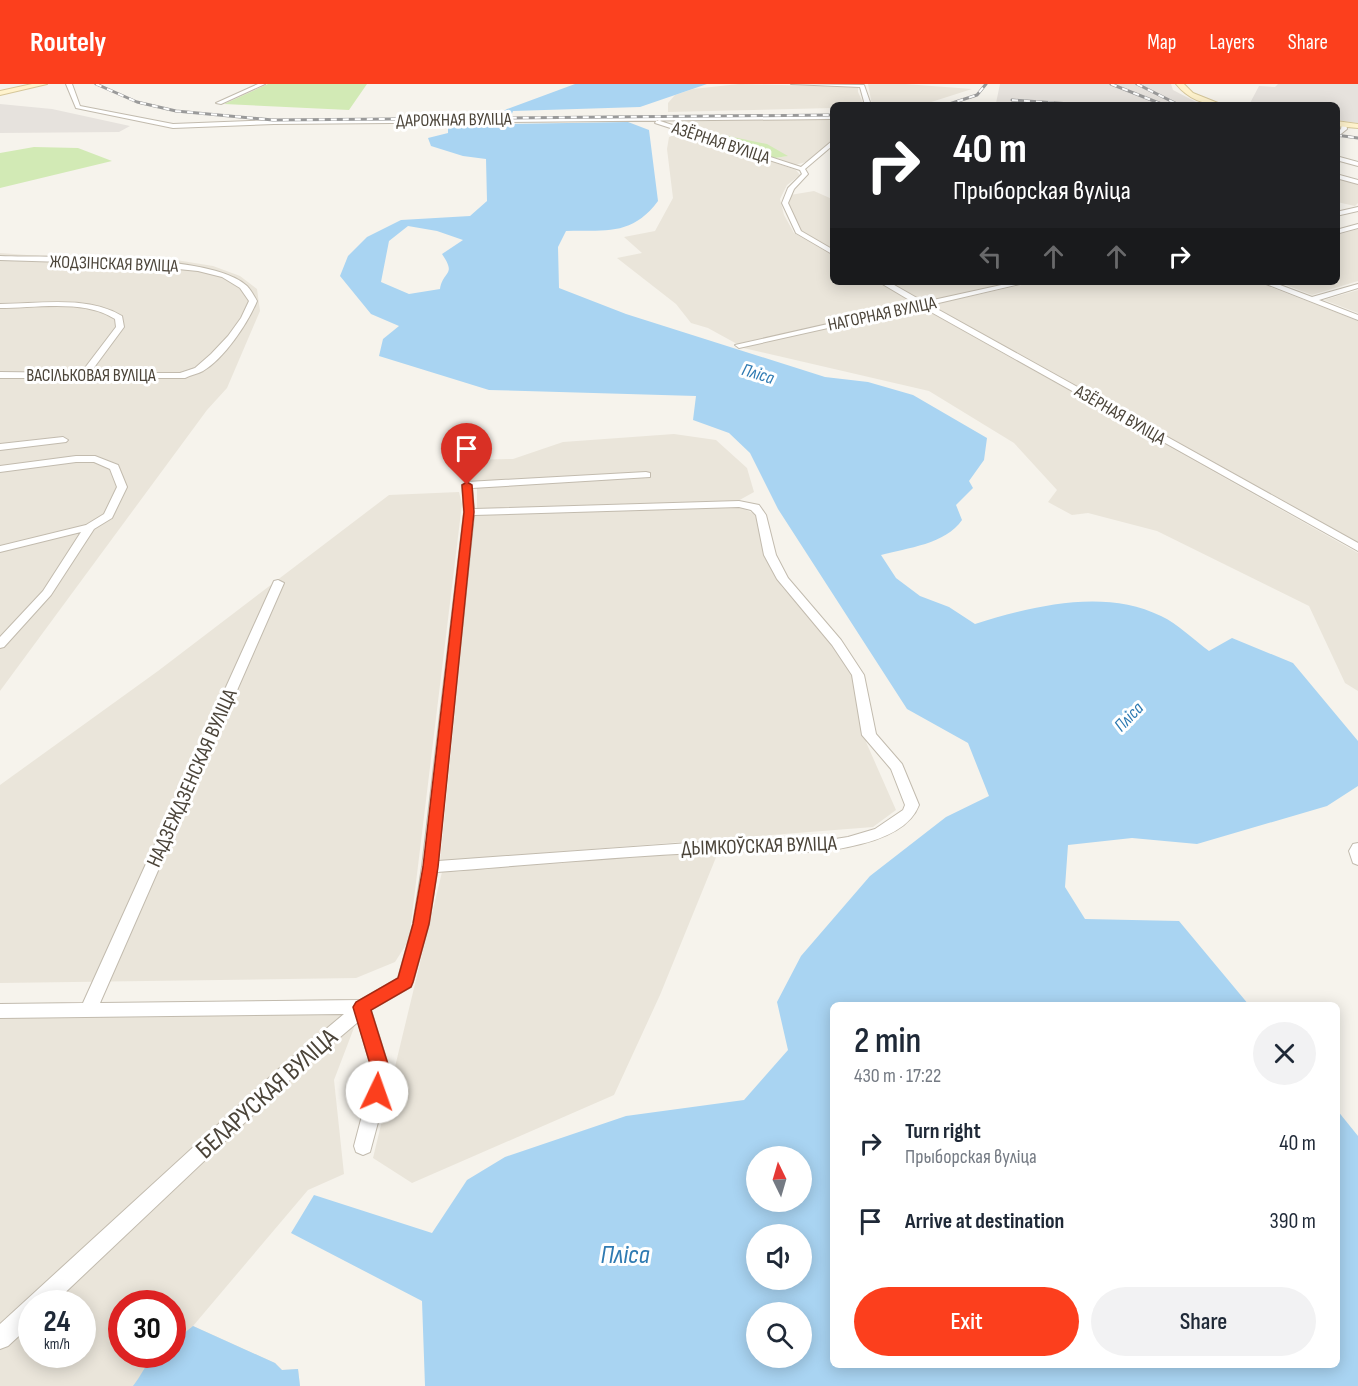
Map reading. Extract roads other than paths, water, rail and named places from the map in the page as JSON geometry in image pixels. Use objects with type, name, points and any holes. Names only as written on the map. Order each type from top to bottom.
[{"type":"main road","points":[[0,93],[43,84]]},
{"type":"main road","points":[[1180,84],[1190,95],[1210,102]]},
{"type":"main road","points":[[1340,123],[1358,126]]},
{"type":"street","name":"ДАРОЖНАЯ ВУЛІЦА","points":[[69,84],[78,107],[174,126],[519,119],[830,117]]},
{"type":"street","points":[[219,103],[262,84]]},
{"type":"street","points":[[794,84],[862,86],[866,102]]},
{"type":"street","points":[[703,111],[830,110]]},
{"type":"street","name":"АЗЁРНАЯ ВУЛІЦА","points":[[640,119],[712,139],[802,169]]},
{"type":"street","points":[[830,145],[802,169],[805,174],[791,188],[785,203],[798,232],[830,251]]},
{"type":"street","points":[[1340,159],[1358,164]]},
{"type":"street","points":[[1340,177],[1358,183]]},
{"type":"street","points":[[1340,205],[1356,210]]},
{"type":"street","points":[[1340,213],[1356,210]]},
{"type":"street","points":[[1340,231],[1358,226]]},
{"type":"street","name":"ЖОДЗІНСКАЯ ВУЛІЦА","points":[[0,258],[162,263],[227,276],[244,286],[253,301],[250,313],[200,369],[182,375]]},
{"type":"street","name":"АЗЁРНАЯ ВУЛІЦА","points":[[889,285],[1358,548]]},
{"type":"street","name":"НАГОРНАЯ ВУЛІЦА","points":[[739,345],[1012,285]]},
{"type":"street","points":[[1273,285],[1358,318]]},
{"type":"street","points":[[1312,300],[1358,286]]},
{"type":"street","points":[[0,306],[94,307],[112,310],[119,318],[120,327],[84,375]]},
{"type":"street","name":"ВАСІЛЬКОВАЯ ВУЛІЦА","points":[[0,375],[182,375]]},
{"type":"street","points":[[0,447],[63,440]]},
{"type":"street","points":[[0,469],[95,459],[114,467],[122,487],[108,516],[90,527],[0,549]]},
{"type":"street","points":[[363,1146],[382,1074],[362,1007],[405,982],[421,924],[430,867],[469,512],[467,485],[646,475]]},
{"type":"street","name":"ДЫМКОЎСКАЯ ВУЛІЦА","points":[[430,867],[717,846],[816,847],[848,842],[880,833],[909,813],[912,805],[897,767],[869,735],[858,675],[837,643],[783,579],[770,555],[761,515],[755,507],[739,504],[469,512]]},
{"type":"street","points":[[0,644],[47,593],[90,527]]},
{"type":"street","name":"НАДЗЕЖДЗЕНСКАЯ ВУЛІЦА","points":[[88,1010],[278,583]]},
{"type":"street","points":[[1358,848],[1358,859]]},
{"type":"street","name":"БЕЛАРУСКАЯ ВУЛІЦА","points":[[0,1011],[362,1007]]},
{"type":"street","name":"БЕЛАРУСКАЯ ВУЛІЦА","points":[[52,1290],[288,1071],[342,1027],[362,1007]]},
{"type":"street","points":[[0,1338],[18,1322]]},
{"type":"water","name":"Пліса","points":[[575,84],[707,84],[640,107],[513,111],[508,124],[628,122],[649,130],[658,201],[648,212],[628,226],[606,230],[566,231],[558,247],[559,288],[626,314],[825,377],[868,382],[913,395],[987,438],[984,460],[969,481],[973,488],[956,505],[962,520],[955,528],[936,540],[881,555],[896,578],[920,596],[949,607],[975,624],[1044,606],[1092,601],[1139,608],[1161,616],[1209,651],[1232,638],[1293,663],[1358,741],[1358,786],[1327,806],[1197,844],[1132,838],[1068,845],[1065,887],[1085,919],[1179,921],[1246,1002],[830,1002],[830,1368],[1340,1368],[1340,1114],[1358,1136],[1358,1386],[425,1386],[422,1301],[291,1233],[314,1195],[432,1233],[467,1180],[505,1157],[626,1116],[744,1100],[788,1050],[777,1002],[801,956],[870,876],[946,817],[989,796],[968,743],[907,709],[778,509],[750,453],[729,433],[693,420],[696,396],[489,390],[379,356],[383,339],[399,326],[371,314],[340,276],[348,256],[367,237],[401,220],[470,216],[487,201],[486,159],[463,156],[431,146],[428,138],[448,133],[448,128],[484,122],[507,109]],"holes":[[[408,226],[437,231],[463,240],[442,254],[449,270],[440,289],[409,294],[381,282],[389,241]]]},
{"type":"water","points":[[193,1326],[275,1363],[282,1370],[298,1369],[300,1386],[133,1386],[145,1368],[186,1368],[186,1332]]},
{"type":"railway","points":[[96,84],[137,102],[176,111],[273,120],[830,115]]},
{"type":"railway","points":[[955,102],[977,95],[986,84]]},
{"type":"railway","points":[[1111,84],[1156,102]]},
{"type":"railway","points":[[1137,84],[1173,102]]},
{"type":"railway","points":[[1012,100],[1042,102]]},
{"type":"railway","points":[[1340,136],[1358,138]]}]
